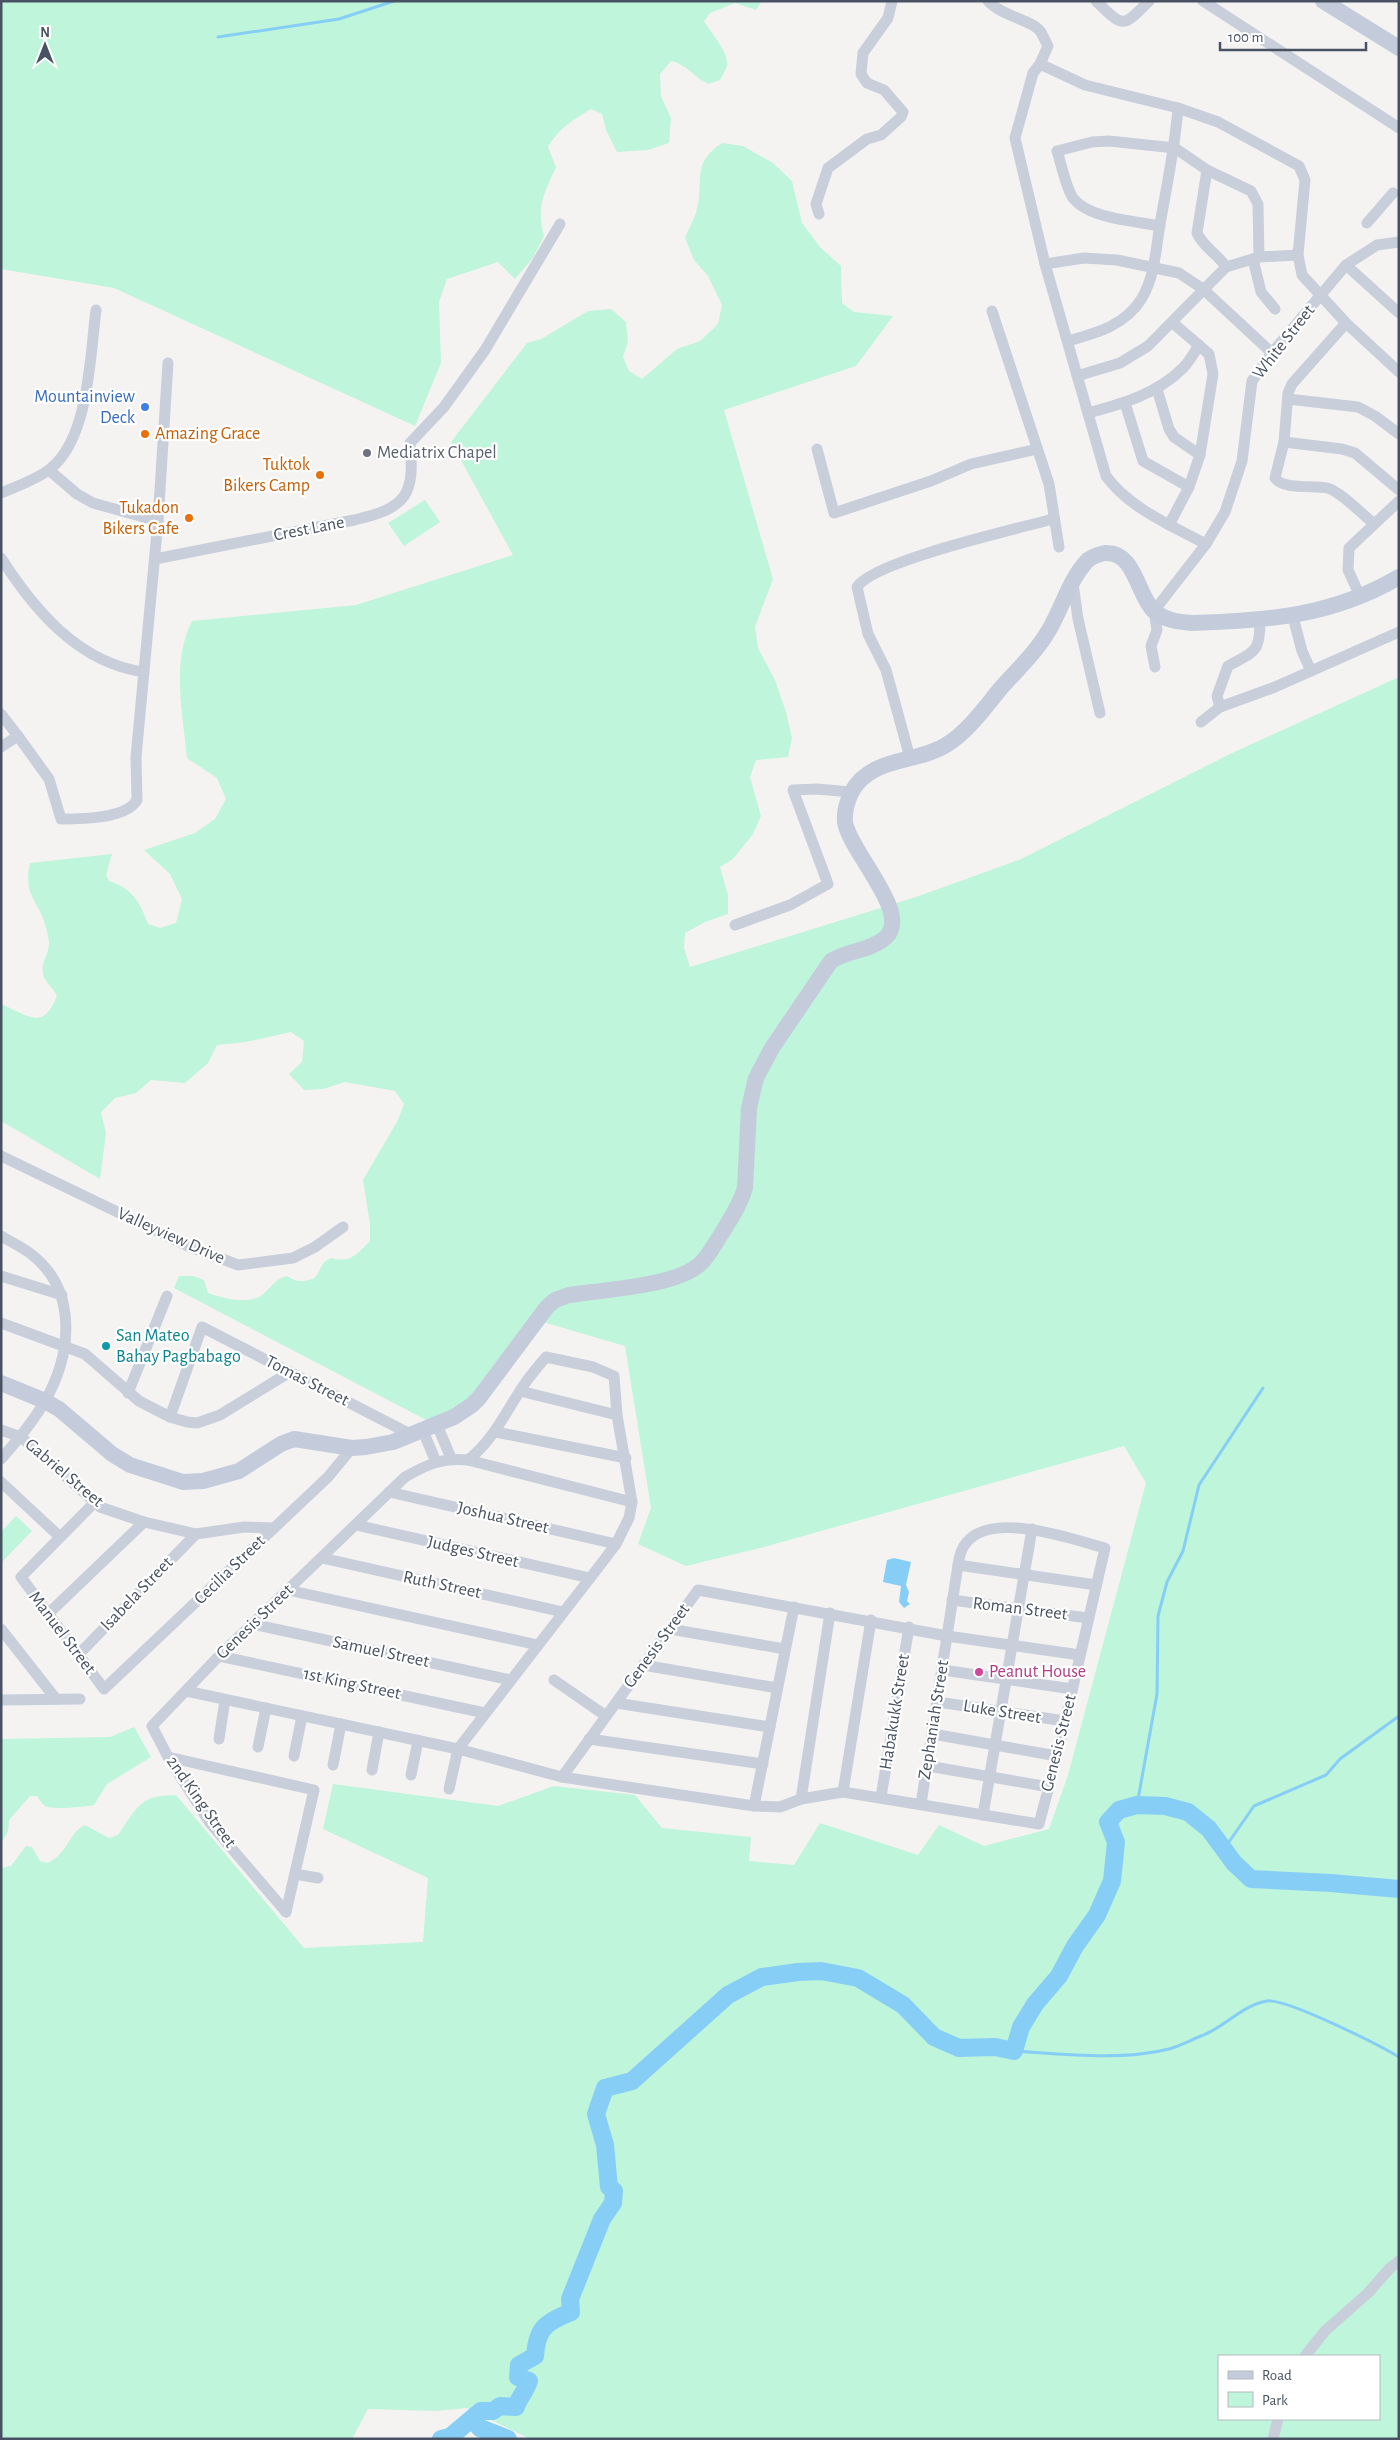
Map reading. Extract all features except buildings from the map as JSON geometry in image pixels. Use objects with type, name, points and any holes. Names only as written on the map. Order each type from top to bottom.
[{"type":"street","points":[[820,214],[816,204],[828,168],[868,139],[881,135],[901,117],[903,112],[884,90],[867,83],[861,74],[863,53],[888,18],[892,1]]},
{"type":"street","points":[[988,1],[1006,15],[1035,27],[1040,31],[1048,46],[1040,64],[1033,72],[1015,138],[1045,264],[1106,476],[1123,495],[1169,525],[1206,544]]},
{"type":"street","points":[[1096,1],[1116,20],[1125,22],[1130,21],[1149,1]]},
{"type":"street","points":[[1204,1],[1399,128]]},
{"type":"street","points":[[1323,1],[1399,48]]},
{"type":"street","points":[[1040,64],[1085,85],[1178,108],[1218,122],[1299,166],[1305,180],[1298,255],[1302,275],[1320,297],[1399,372]]},
{"type":"street","points":[[1068,341],[1104,331],[1113,326],[1142,298],[1153,268],[1174,148],[1178,108]]},
{"type":"street","points":[[1160,226],[1101,215],[1084,208],[1072,197],[1057,151],[1092,142],[1110,141],[1174,148],[1207,170],[1244,186],[1254,196],[1258,204],[1256,258],[1261,292],[1274,309]]},
{"type":"street","points":[[1207,170],[1197,233],[1200,240],[1226,267]]},
{"type":"street","points":[[1367,223],[1397,191]]},
{"type":"street","name":"Crest Lane","points":[[155,559],[354,520],[381,512],[397,502],[410,485],[412,468],[410,443],[444,408],[485,350],[560,224]]},
{"type":"street","name":"White Street","points":[[1154,611],[1206,544],[1225,512],[1242,461],[1252,382],[1272,353],[1346,265],[1377,245],[1399,242]]},
{"type":"street","points":[[1077,376],[1120,363],[1148,346],[1173,323],[1202,289],[1226,267],[1256,258],[1298,255]]},
{"type":"street","points":[[1045,264],[1084,258],[1117,260],[1179,273],[1202,289],[1272,353]]},
{"type":"street","points":[[1346,265],[1399,313]]},
{"type":"street","points":[[1,493],[49,470],[65,452],[78,423],[96,310]]},
{"type":"street","points":[[992,311],[1049,484],[1059,547]]},
{"type":"street","points":[[1169,525],[1189,487],[1200,455],[1213,374],[1209,354],[1173,323]]},
{"type":"street","points":[[1346,323],[1292,384],[1288,399],[1284,442],[1275,478],[1278,482],[1335,491],[1373,523]]},
{"type":"street","points":[[1088,413],[1125,403],[1157,389],[1183,368],[1199,345]]},
{"type":"street","points":[[1,714],[49,779],[61,819],[91,818],[127,810],[134,806],[138,793],[135,771],[155,559],[168,363]]},
{"type":"street","points":[[1157,389],[1169,429],[1174,437],[1200,455]]},
{"type":"street","points":[[1288,399],[1358,407],[1375,416],[1399,434]]},
{"type":"street","points":[[1125,403],[1143,461],[1189,487]]},
{"type":"street","points":[[1284,442],[1342,449],[1355,453],[1399,490]]},
{"type":"street","points":[[817,449],[834,513],[931,481],[971,464],[1037,449]]},
{"type":"street","points":[[49,470],[77,494],[94,503],[158,521]]},
{"type":"street","points":[[1360,596],[1348,570],[1349,548],[1373,523],[1399,501]]},
{"type":"street","points":[[910,758],[886,670],[868,632],[857,587],[860,581],[897,562],[1054,519]]},
{"type":"street","points":[[1,1383],[46,1401],[68,1415],[122,1461],[183,1482],[203,1480],[239,1471],[282,1444],[294,1439],[352,1448],[379,1445],[424,1430],[472,1406],[531,1326],[555,1300],[570,1295],[670,1279],[686,1274],[700,1264],[710,1251],[741,1200],[745,1188],[749,1108],[756,1078],[772,1048],[831,961],[840,955],[862,950],[881,941],[891,932],[893,924],[892,915],[883,893],[849,835],[845,813],[851,792],[868,774],[879,767],[948,744],[971,723],[1038,646],[1048,632],[1073,583],[1089,559],[1103,553],[1114,553],[1124,560],[1132,570],[1145,598],[1154,611],[1164,618],[1184,623],[1293,617],[1360,596],[1399,577]]},
{"type":"street","points":[[1,558],[20,586],[59,630],[78,645],[109,664],[123,669],[144,672]]},
{"type":"street","points":[[1073,583],[1088,665],[1100,714]]},
{"type":"street","points":[[1154,611],[1157,630],[1151,646],[1155,667]]},
{"type":"street","points":[[1293,617],[1302,651],[1311,671]]},
{"type":"street","points":[[1220,706],[1217,696],[1228,666],[1252,653],[1260,643],[1260,620]]},
{"type":"street","points":[[1201,722],[1220,706],[1254,695],[1399,632]]},
{"type":"street","points":[[1,747],[18,736]]},
{"type":"street","points":[[735,925],[790,905],[828,884],[792,790],[817,789],[851,792]]},
{"type":"street","name":"Valleyview Drive","points":[[1,1156],[188,1246],[238,1265],[293,1258],[316,1247],[342,1227]]},
{"type":"street","points":[[1,1236],[21,1247],[42,1264],[54,1279],[62,1295],[66,1318],[65,1345],[59,1370],[46,1401],[21,1437],[1,1459]]},
{"type":"street","points":[[1,1276],[62,1295]]},
{"type":"street","points":[[128,1392],[167,1296]]},
{"type":"street","points":[[1,1323],[65,1345],[93,1360],[128,1392],[170,1417],[188,1422],[208,1420],[220,1415],[290,1372]]},
{"type":"street","name":"Tomas Street","points":[[170,1417],[202,1326],[290,1372],[424,1430]]},
{"type":"street","points":[[449,1789],[458,1749],[616,1544],[629,1518],[632,1502],[626,1458],[617,1415],[614,1376],[593,1367],[546,1357],[520,1391],[496,1432],[483,1448],[468,1460]]},
{"type":"street","points":[[520,1391],[617,1415]]},
{"type":"street","name":"Gabriel Street","points":[[1,1430],[21,1437],[94,1503],[144,1522],[196,1534],[244,1527],[274,1528]]},
{"type":"street","points":[[424,1430],[451,1458]]},
{"type":"street","points":[[424,1430],[436,1462]]},
{"type":"street","points":[[496,1432],[626,1458]]},
{"type":"street","name":"Cecilia Street","points":[[104,1690],[328,1477],[352,1448]]},
{"type":"street","name":"Genesis Street","points":[[186,1691],[219,1656],[405,1477],[436,1462],[451,1458],[468,1460],[632,1502]]},
{"type":"street","points":[[1,1482],[60,1537],[94,1503]]},
{"type":"street","name":"Joshua Street","points":[[389,1492],[616,1544]]},
{"type":"street","points":[[48,1614],[144,1522]]},
{"type":"street","name":"Judges Street","points":[[356,1526],[590,1578]]},
{"type":"street","points":[[983,1815],[1032,1529]]},
{"type":"street","name":"Genesis Street","points":[[186,1691],[458,1749],[562,1777],[754,1806],[780,1807],[801,1799],[843,1792],[1039,1824],[1057,1756],[1105,1548],[1032,1529],[991,1530],[978,1533],[962,1548],[947,1636],[909,1627],[698,1590],[562,1777]]},
{"type":"street","name":"Isabela Street","points":[[78,1654],[196,1534]]},
{"type":"street","name":"Manuel Street","points":[[60,1537],[21,1577],[104,1690]]},
{"type":"street","name":"Ruth Street","points":[[322,1558],[563,1612]]},
{"type":"street","points":[[958,1565],[1096,1585]]},
{"type":"street","points":[[288,1590],[538,1645]]},
{"type":"street","name":"Roman Street","points":[[952,1600],[1088,1618]]},
{"type":"street","points":[[754,1806],[794,1607]]},
{"type":"street","points":[[801,1799],[830,1613]]},
{"type":"street","points":[[843,1792],[871,1620]]},
{"type":"street","name":"Samuel Street","points":[[252,1624],[510,1680]]},
{"type":"street","name":"Habakukk Street","points":[[881,1797],[909,1627]]},
{"type":"street","points":[[1,1629],[56,1700]]},
{"type":"street","points":[[670,1629],[785,1649]]},
{"type":"street","points":[[947,1636],[1080,1655]]},
{"type":"street","name":"Zephaniah Street","points":[[921,1804],[947,1636]]},
{"type":"street","name":"1st King Street","points":[[219,1656],[485,1713]]},
{"type":"street","points":[[643,1665],[777,1688]]},
{"type":"street","points":[[943,1670],[1072,1689]]},
{"type":"street","points":[[554,1680],[606,1716]]},
{"type":"street","name":"2nd King Street","points":[[186,1691],[152,1726],[168,1757],[210,1823],[286,1912],[294,1874]]},
{"type":"street","points":[[1,1700],[80,1699]]},
{"type":"street","points":[[219,1739],[225,1700]]},
{"type":"street","name":"Luke Street","points":[[938,1702],[1065,1721]]},
{"type":"street","points":[[616,1703],[770,1726]]},
{"type":"street","points":[[258,1746],[266,1708]]},
{"type":"street","points":[[294,1756],[302,1716]]},
{"type":"street","points":[[333,1764],[341,1724]]},
{"type":"street","points":[[372,1770],[379,1732]]},
{"type":"street","points":[[933,1734],[1057,1756]]},
{"type":"street","points":[[589,1739],[763,1764]]},
{"type":"street","points":[[411,1774],[418,1741]]},
{"type":"street","points":[[168,1757],[314,1790],[294,1874],[318,1878]]},
{"type":"street","points":[[928,1766],[1049,1786]]},
{"type":"street","points":[[1306,2355],[1325,2330],[1368,2292],[1399,2261]]},
{"type":"street","points":[[1273,2439],[1278,2420]]},
{"type":"green space","points":[[1,1],[762,1],[756,10],[735,3],[710,13],[704,21],[722,49],[727,61],[727,66],[720,80],[708,84],[686,68],[671,61],[660,74],[661,96],[671,118],[669,143],[648,150],[617,152],[606,130],[602,114],[591,109],[572,121],[557,135],[548,147],[556,167],[542,200],[541,216],[544,236],[533,258],[515,279],[498,262],[447,279],[439,302],[441,363],[415,426],[114,288],[1,269]]},
{"type":"green space","points":[[722,143],[743,146],[773,163],[792,181],[802,223],[820,247],[841,266],[842,303],[854,312],[893,316],[856,366],[724,410],[773,579],[755,627],[758,648],[775,680],[786,712],[792,738],[788,757],[756,760],[750,777],[761,816],[753,834],[733,859],[720,867],[728,895],[728,914],[705,922],[685,933],[684,948],[690,967],[916,897],[1019,860],[1232,753],[1399,677],[1399,2439],[530,2439],[467,2408],[436,2411],[368,2409],[352,2439],[1,2439],[1,1868],[11,1866],[26,1846],[32,1847],[40,1861],[48,1863],[60,1854],[76,1832],[85,1825],[109,1838],[118,1835],[135,1810],[146,1801],[154,1797],[176,1795],[304,1948],[423,1942],[428,1878],[323,1829],[333,1784],[498,1806],[554,1786],[635,1795],[662,1828],[751,1837],[749,1861],[794,1865],[820,1823],[918,1855],[939,1825],[984,1846],[1049,1829],[1068,1775],[1146,1483],[1124,1446],[764,1547],[686,1566],[638,1544],[651,1508],[625,1346],[543,1322],[463,1407],[430,1422],[174,1288],[179,1276],[193,1276],[204,1280],[208,1293],[228,1298],[250,1300],[262,1295],[276,1281],[283,1277],[287,1276],[301,1281],[315,1278],[324,1262],[331,1258],[348,1259],[361,1250],[370,1241],[370,1224],[363,1180],[398,1120],[404,1104],[395,1091],[345,1082],[323,1089],[304,1090],[289,1074],[302,1062],[304,1041],[291,1032],[246,1042],[217,1045],[208,1063],[185,1083],[151,1080],[136,1093],[115,1098],[101,1112],[106,1133],[100,1179],[1,1121],[1,1004],[34,1018],[46,1014],[57,996],[44,977],[43,964],[49,947],[49,940],[45,922],[29,885],[30,863],[112,854],[106,875],[109,881],[124,888],[134,897],[142,909],[148,924],[160,928],[176,923],[182,899],[170,874],[144,850],[195,833],[215,819],[226,799],[217,778],[187,758],[181,706],[180,671],[186,637],[192,621],[356,605],[513,555],[451,442],[527,343],[541,339],[588,311],[611,309],[626,322],[628,342],[623,357],[629,371],[642,379],[677,349],[700,341],[718,324],[722,305],[708,276],[694,260],[685,238],[697,209],[702,165],[706,158]]},
{"type":"green space","points":[[425,500],[440,522],[404,546],[388,523]]},
{"type":"green space","points":[[16,1516],[32,1531],[1,1563],[1,1532]]},
{"type":"green space","points":[[134,1727],[151,1757],[107,1784],[94,1805],[54,1808],[44,1805],[37,1796],[30,1796],[9,1820],[8,1832],[1,1843],[1,1739],[110,1737]]},
{"type":"water","points":[[894,1558],[911,1562],[906,1585],[909,1592],[907,1601],[910,1604],[904,1608],[899,1602],[901,1586],[883,1582],[887,1560]]},
{"type":"waterway","points":[[218,37],[339,19],[394,1]]},
{"type":"waterway","points":[[1137,1805],[1157,1694],[1158,1616],[1167,1582],[1183,1551],[1199,1485],[1263,1388]]},
{"type":"waterway","points":[[1224,1849],[1254,1806],[1326,1775],[1340,1759],[1399,1716]]},
{"type":"waterway","points":[[441,2439],[450,2437],[481,2411],[493,2411],[500,2406],[516,2407],[529,2381],[518,2377],[519,2365],[535,2356],[538,2339],[544,2328],[549,2323],[571,2312],[570,2299],[602,2219],[613,2203],[614,2191],[609,2187],[605,2145],[596,2114],[605,2088],[632,2081],[728,1995],[762,1977],[798,1972],[821,1971],[858,1978],[903,2005],[934,2037],[959,2048],[995,2047],[1014,2051],[1021,2027],[1035,2004],[1059,1976],[1075,1946],[1097,1915],[1112,1881],[1116,1842],[1108,1822],[1119,1810],[1137,1805],[1165,1806],[1188,1812],[1209,1829],[1234,1863],[1251,1879],[1399,1889]]},
{"type":"waterway","points":[[1014,2051],[1092,2056],[1151,2053],[1173,2048],[1218,2028],[1249,2007],[1267,2001],[1277,2002],[1312,2014],[1399,2057]]},
{"type":"waterway","points":[[473,2420],[480,2428],[508,2439]]},
{"type":"place","name":"Mountainview Deck","points":[[145,407]]},
{"type":"place","name":"Amazing Grace","points":[[145,434]]},
{"type":"place","name":"Mediatrix Chapel","points":[[367,453]]},
{"type":"place","name":"Tuktok Bikers Camp","points":[[320,475]]},
{"type":"place","name":"Tukadon Bikers Cafe","points":[[189,518]]},
{"type":"place","name":"San Mateo Bahay Pagbabago","points":[[106,1346]]},
{"type":"place","name":"Peanut House","points":[[979,1672]]}]
